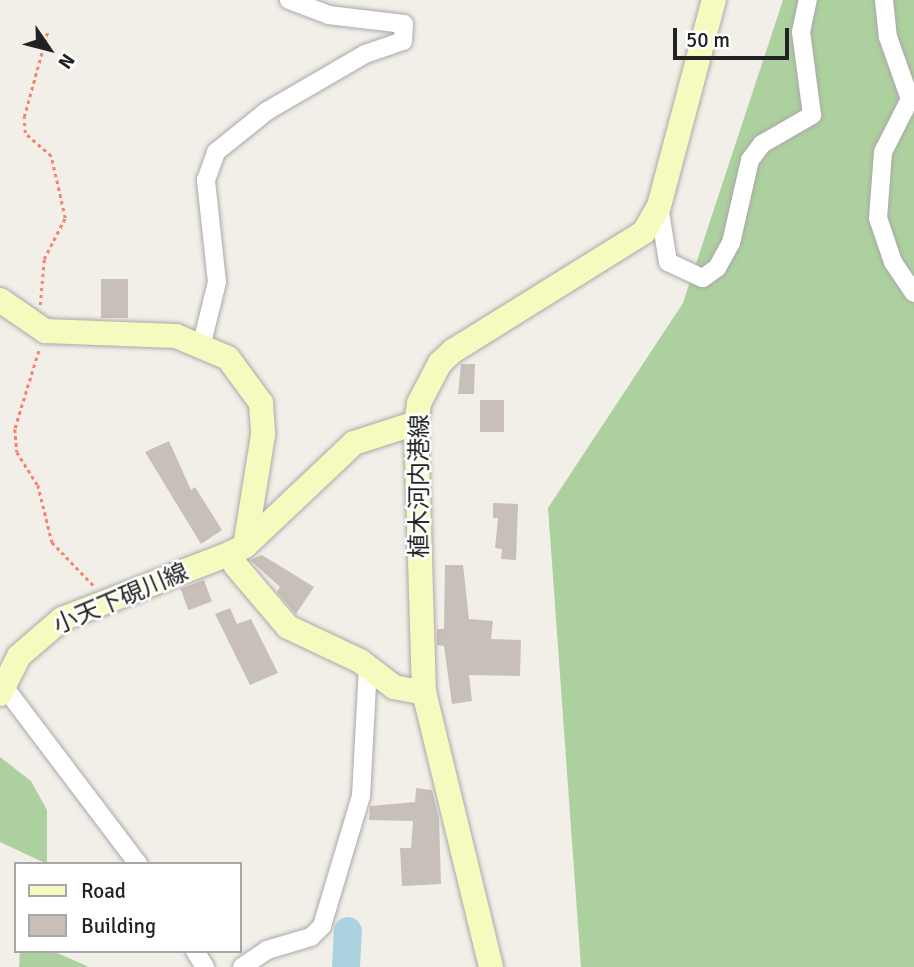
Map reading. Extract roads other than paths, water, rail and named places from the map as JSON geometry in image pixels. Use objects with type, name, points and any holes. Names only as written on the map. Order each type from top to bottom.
[{"type":"main road","name":"植木河内港線","points":[[491,967],[424,693],[416,423],[424,389],[453,351],[620,252],[643,232],[659,206],[714,0]]},
{"type":"main road","points":[[0,300],[28,322],[45,331],[176,336],[202,343],[228,358],[261,403],[263,435],[238,550],[260,598],[288,627],[368,667],[394,687],[424,693]]},
{"type":"main road","points":[[238,550],[354,443],[416,423]]},
{"type":"main road","name":"小天下硯川線","points":[[1,689],[43,632],[105,600],[238,550]]},
{"type":"street","points":[[202,343],[216,282],[206,180],[216,152],[267,111],[365,54],[402,41],[404,24],[329,15],[289,0]]},
{"type":"street","points":[[659,206],[668,262],[686,275],[703,278],[717,268],[731,243],[750,160],[762,144],[812,115],[801,32],[808,0]]},
{"type":"street","points":[[884,0],[888,37],[910,99],[883,152],[878,218],[893,262],[914,293]]},
{"type":"street","points":[[242,967],[267,950],[311,937],[322,926],[361,796],[368,667]]},
{"type":"street","points":[[1,689],[136,862]]},
{"type":"waterway","points":[[346,967],[348,931]]}]
